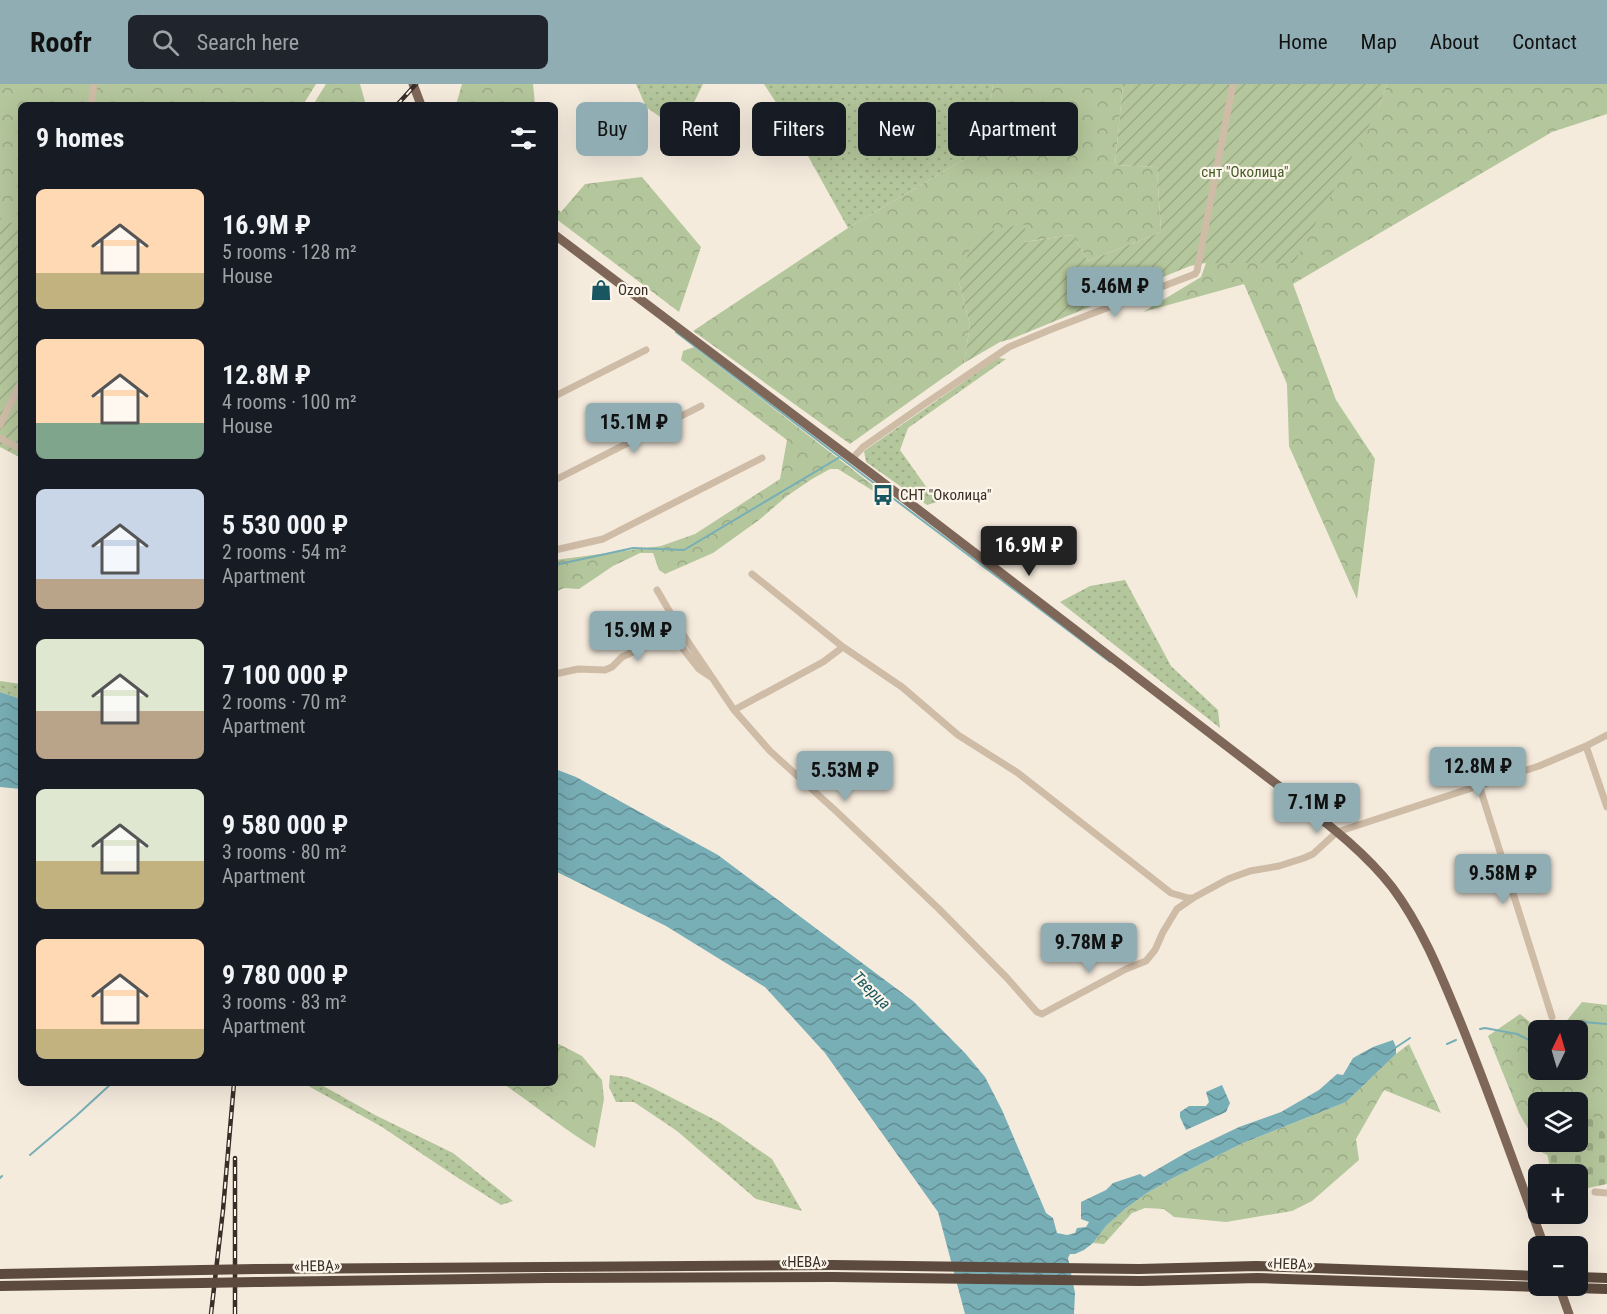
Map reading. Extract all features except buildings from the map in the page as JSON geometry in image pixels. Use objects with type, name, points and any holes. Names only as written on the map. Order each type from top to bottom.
[{"type":"highway","name":"«НЕВА»","points":[[0,1274],[570,1266],[1139,1269],[1257,1266],[1528,1276]]},
{"type":"highway","points":[[1588,1277],[1607,1278]]},
{"type":"highway","name":"«НЕВА»","points":[[0,1286],[547,1278],[1141,1281],[1258,1278],[1607,1289]]},
{"type":"main road","points":[[413,84],[420,102]]},
{"type":"main road","points":[[558,237],[852,459],[1337,832],[1365,856],[1405,905],[1441,975],[1485,1083],[1540,1236]]},
{"type":"main road","points":[[1563,1296],[1569,1314]]},
{"type":"street","points":[[91,102],[94,84]]},
{"type":"street","points":[[852,459],[863,447],[1009,347],[1195,274],[1233,84]]},
{"type":"street","points":[[558,395],[646,351]]},
{"type":"street","points":[[0,425],[18,388]]},
{"type":"street","points":[[558,478],[701,406]]},
{"type":"street","points":[[0,438],[18,447]]},
{"type":"street","points":[[558,548],[603,539],[762,458]]},
{"type":"street","points":[[752,574],[843,647],[902,687],[958,735],[1018,773],[1171,893],[1193,898]]},
{"type":"street","points":[[657,590],[684,636],[734,710],[770,751],[946,916],[1007,978],[1036,1012],[1042,1014],[1126,969],[1146,961],[1155,950],[1177,909],[1228,879],[1304,858],[1313,854],[1337,832],[1539,766],[1607,735]]},
{"type":"street","points":[[558,673],[578,669],[605,670],[612,667],[622,657],[667,636],[677,641],[699,669],[713,678]]},
{"type":"street","points":[[734,710],[823,662],[843,647]]},
{"type":"street","points":[[1586,746],[1607,807]]},
{"type":"street","points":[[1479,785],[1552,1017]]},
{"type":"street","points":[[1595,1192],[1607,1193]]},
{"type":"green space","points":[[0,84],[316,84],[305,102],[18,102],[18,276],[0,267]]},
{"type":"green space","points":[[326,84],[360,84],[365,102],[315,102]]},
{"type":"green space","points":[[462,84],[533,84],[535,102],[457,102]]},
{"type":"green space","points":[[636,84],[703,84],[694,102],[660,102],[660,117],[648,108],[648,102],[644,102]]},
{"type":"green space","points":[[764,84],[993,84],[991,102],[948,102],[948,156],[970,156],[848,228],[808,156],[846,156],[846,102],[776,102]]},
{"type":"green space","points":[[993,84],[1123,84],[1115,165],[1157,167],[1161,232],[1088,261],[1073,235],[1023,242],[1026,225],[959,282],[970,325],[964,363],[850,444],[693,331],[848,228],[970,156],[1078,156],[1078,102],[991,102]]},
{"type":"green space","name":"снт \"Околица\"","points":[[1123,84],[1387,84],[1379,107],[1294,263],[1206,263],[1190,266],[1000,342],[964,363],[970,325],[959,282],[973,239],[1003,227],[1026,225],[1024,242],[1073,235],[1088,261],[1161,232],[1157,167],[1115,165]]},
{"type":"green space","points":[[1387,84],[1607,84],[1607,114],[1552,132],[1293,284],[1336,400],[1375,459],[1357,599],[1289,446],[1287,384],[1244,284],[1143,312],[1201,277],[1206,263],[1271,263],[1379,107]]},
{"type":"green space","points":[[642,177],[701,247],[679,312],[558,220],[558,210],[561,212],[585,184]]},
{"type":"green space","points":[[0,218],[18,226],[18,456],[0,447]]},
{"type":"green space","points":[[694,347],[879,490],[878,494],[838,469],[830,469],[787,496],[759,520],[713,553],[665,574],[659,570],[653,553],[640,553],[613,566],[579,589],[564,588],[558,591],[558,560],[661,546],[695,534],[780,479],[787,440],[681,360],[683,351]]},
{"type":"green space","points":[[998,358],[1006,359],[908,428],[900,450],[937,502],[927,505],[866,462],[864,451]]},
{"type":"green space","points":[[1125,580],[1171,666],[1218,710],[1220,728],[1060,602],[1090,586]]},
{"type":"green space","points":[[0,681],[18,684],[18,698],[0,692]]},
{"type":"green space","points":[[1582,1002],[1607,1005],[1607,1173],[1588,1169],[1588,1164],[1568,1164],[1541,1152],[1588,1152],[1588,1092],[1528,1092],[1528,1129],[1519,1113],[1488,1036],[1520,1014],[1528,1020],[1528,1080],[1588,1080],[1588,1020],[1567,1020]]},
{"type":"green space","points":[[558,1044],[582,1056],[602,1080],[604,1099],[595,1148],[506,1086],[558,1086]]},
{"type":"green space","points":[[1409,1044],[1441,1113],[1384,1090],[1356,1139],[1359,1160],[1312,1201],[1292,1211],[1226,1222],[1174,1217],[1164,1209],[1145,1208],[1132,1213],[1104,1244],[1093,1243],[1106,1226],[1125,1209],[1173,1178],[1243,1143],[1346,1102]]},
{"type":"green space","points":[[610,1075],[627,1077],[651,1087],[719,1122],[772,1159],[802,1211],[756,1199],[677,1131],[634,1102],[616,1102],[609,1087]]},
{"type":"green space","points":[[308,1086],[323,1086],[375,1115],[453,1153],[513,1201],[501,1205],[382,1127]]},
{"type":"green space","points":[[1588,1114],[1594,1117],[1607,1138],[1607,1184],[1588,1188],[1588,1164],[1549,1164],[1547,1152],[1588,1152]]},
{"type":"water","points":[[0,692],[18,698],[18,789],[0,787]]},
{"type":"water","name":"Тверца","points":[[558,770],[576,777],[718,855],[913,1001],[965,1053],[985,1077],[1002,1110],[1046,1213],[1053,1218],[1057,1233],[1067,1235],[1075,1233],[1077,1228],[1086,1227],[1089,1222],[1081,1219],[1081,1202],[1106,1190],[1113,1183],[1140,1174],[1144,1177],[1189,1151],[1239,1127],[1281,1112],[1319,1090],[1337,1074],[1343,1075],[1353,1058],[1373,1047],[1393,1040],[1396,1054],[1346,1102],[1243,1143],[1173,1178],[1125,1209],[1106,1226],[1093,1243],[1084,1250],[1070,1254],[1068,1258],[1075,1293],[1074,1314],[965,1314],[938,1212],[825,1053],[765,987],[666,926],[558,872]]},
{"type":"water","points":[[1222,1085],[1230,1103],[1226,1112],[1186,1130],[1180,1112],[1189,1106],[1206,1106],[1209,1102],[1206,1092]]},
{"type":"waterway","points":[[676,332],[879,487]]},
{"type":"waterway","points":[[558,564],[633,548],[684,550],[840,457]]},
{"type":"waterway","points":[[894,499],[1110,662]]},
{"type":"waterway","points":[[1588,1022],[1607,1024]]},
{"type":"waterway","points":[[1480,1029],[1517,1034],[1528,1040]]},
{"type":"waterway","points":[[1395,1048],[1410,1038]]},
{"type":"waterway","points":[[1447,1044],[1456,1040]]},
{"type":"waterway","points":[[30,1155],[109,1086]]},
{"type":"railway","points":[[400,102],[416,84]]},
{"type":"railway","points":[[211,1314],[234,1086]]},
{"type":"railway","points":[[235,1158],[235,1314]]},
{"type":"place","name":"Ozon","points":[[601,290]]},
{"type":"place","name":"СНТ \"Околица\"","points":[[883,495]]}]
